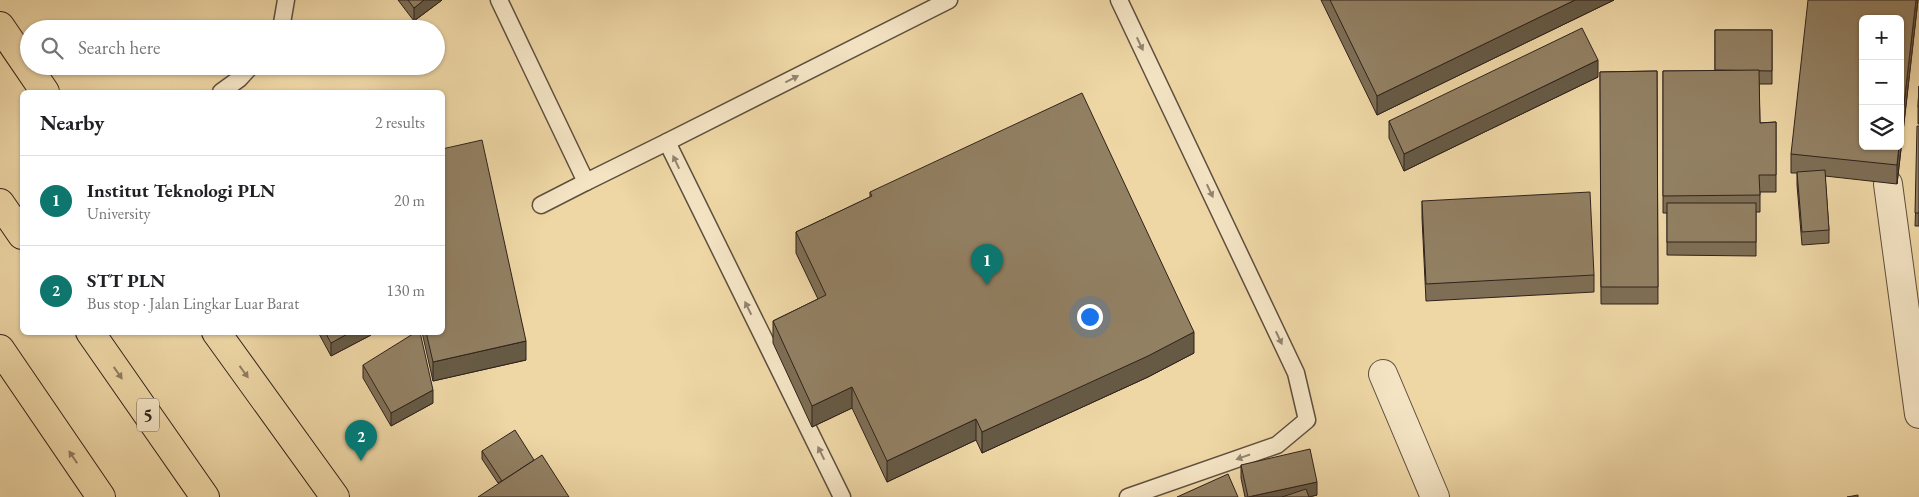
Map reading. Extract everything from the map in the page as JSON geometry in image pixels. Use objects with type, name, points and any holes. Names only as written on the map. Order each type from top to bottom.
[{"type":"main road","points":[[0,26],[20,55]]},
{"type":"main road","points":[[33,75],[44,90]]},
{"type":"main road","points":[[0,203],[20,232]]},
{"type":"main road","name":"5","points":[[92,335],[205,497]]},
{"type":"main road","points":[[218,335],[335,497]]},
{"type":"main road","points":[[0,349],[101,497]]},
{"type":"street","points":[[1888,184],[1919,414]]},
{"type":"street","points":[[1384,374],[1435,497]]},
{"type":"lane","points":[[282,20],[286,0]]},
{"type":"lane","points":[[499,0],[586,182]]},
{"type":"lane","points":[[541,205],[949,0]]},
{"type":"lane","points":[[1119,0],[1296,373],[1307,420],[1277,445],[1128,497]]},
{"type":"lane","points":[[225,90],[243,75]]},
{"type":"lane","points":[[667,142],[842,497]]},
{"type":"building","points":[[408,0],[424,0],[414,8]]},
{"type":"building","points":[[1330,0],[1575,0],[1377,96]]},
{"type":"building","points":[[1808,0],[1916,0],[1904,104],[1904,15],[1859,15],[1859,150],[1899,150],[1897,165],[1791,154]]},
{"type":"building","points":[[1582,28],[1598,60],[1404,154],[1389,121]]},
{"type":"building","points":[[1715,30],[1772,30],[1772,71],[1715,70]]},
{"type":"building","points":[[1759,70],[1760,123],[1776,122],[1776,175],[1759,175],[1760,195],[1663,196],[1663,71]]},
{"type":"building","points":[[1657,71],[1658,287],[1601,287],[1600,72]]},
{"type":"building","points":[[1082,93],[1194,332],[1148,356],[982,432],[976,419],[887,461],[852,387],[812,406],[773,321],[826,295],[796,232],[872,196],[870,192]]},
{"type":"building","points":[[1917,126],[1919,126],[1919,213],[1915,213]]},
{"type":"building","points":[[482,140],[526,341],[433,362],[427,335],[445,335],[445,148]]},
{"type":"building","points":[[1825,170],[1829,230],[1802,232],[1797,172]]},
{"type":"building","points":[[1590,192],[1594,275],[1426,284],[1422,201]]},
{"type":"building","points":[[1667,203],[1756,203],[1756,242],[1667,242]]},
{"type":"building","points":[[327,335],[346,335],[331,343]]},
{"type":"building","points":[[411,335],[421,335],[433,390],[391,413],[363,365]]},
{"type":"building","points":[[515,430],[534,460],[502,481],[482,451]]},
{"type":"building","points":[[1310,449],[1317,482],[1248,497],[1241,465]]},
{"type":"building","points":[[542,455],[569,497],[478,497]]},
{"type":"building","points":[[1228,474],[1238,497],[1177,497]]},
{"type":"building","points":[[1306,489],[1309,497],[1282,497]]},
{"type":"place","name":"Institut Teknologi PLN","points":[[987,285]]},
{"type":"place","name":"STT PLN","points":[[361,461]]}]
